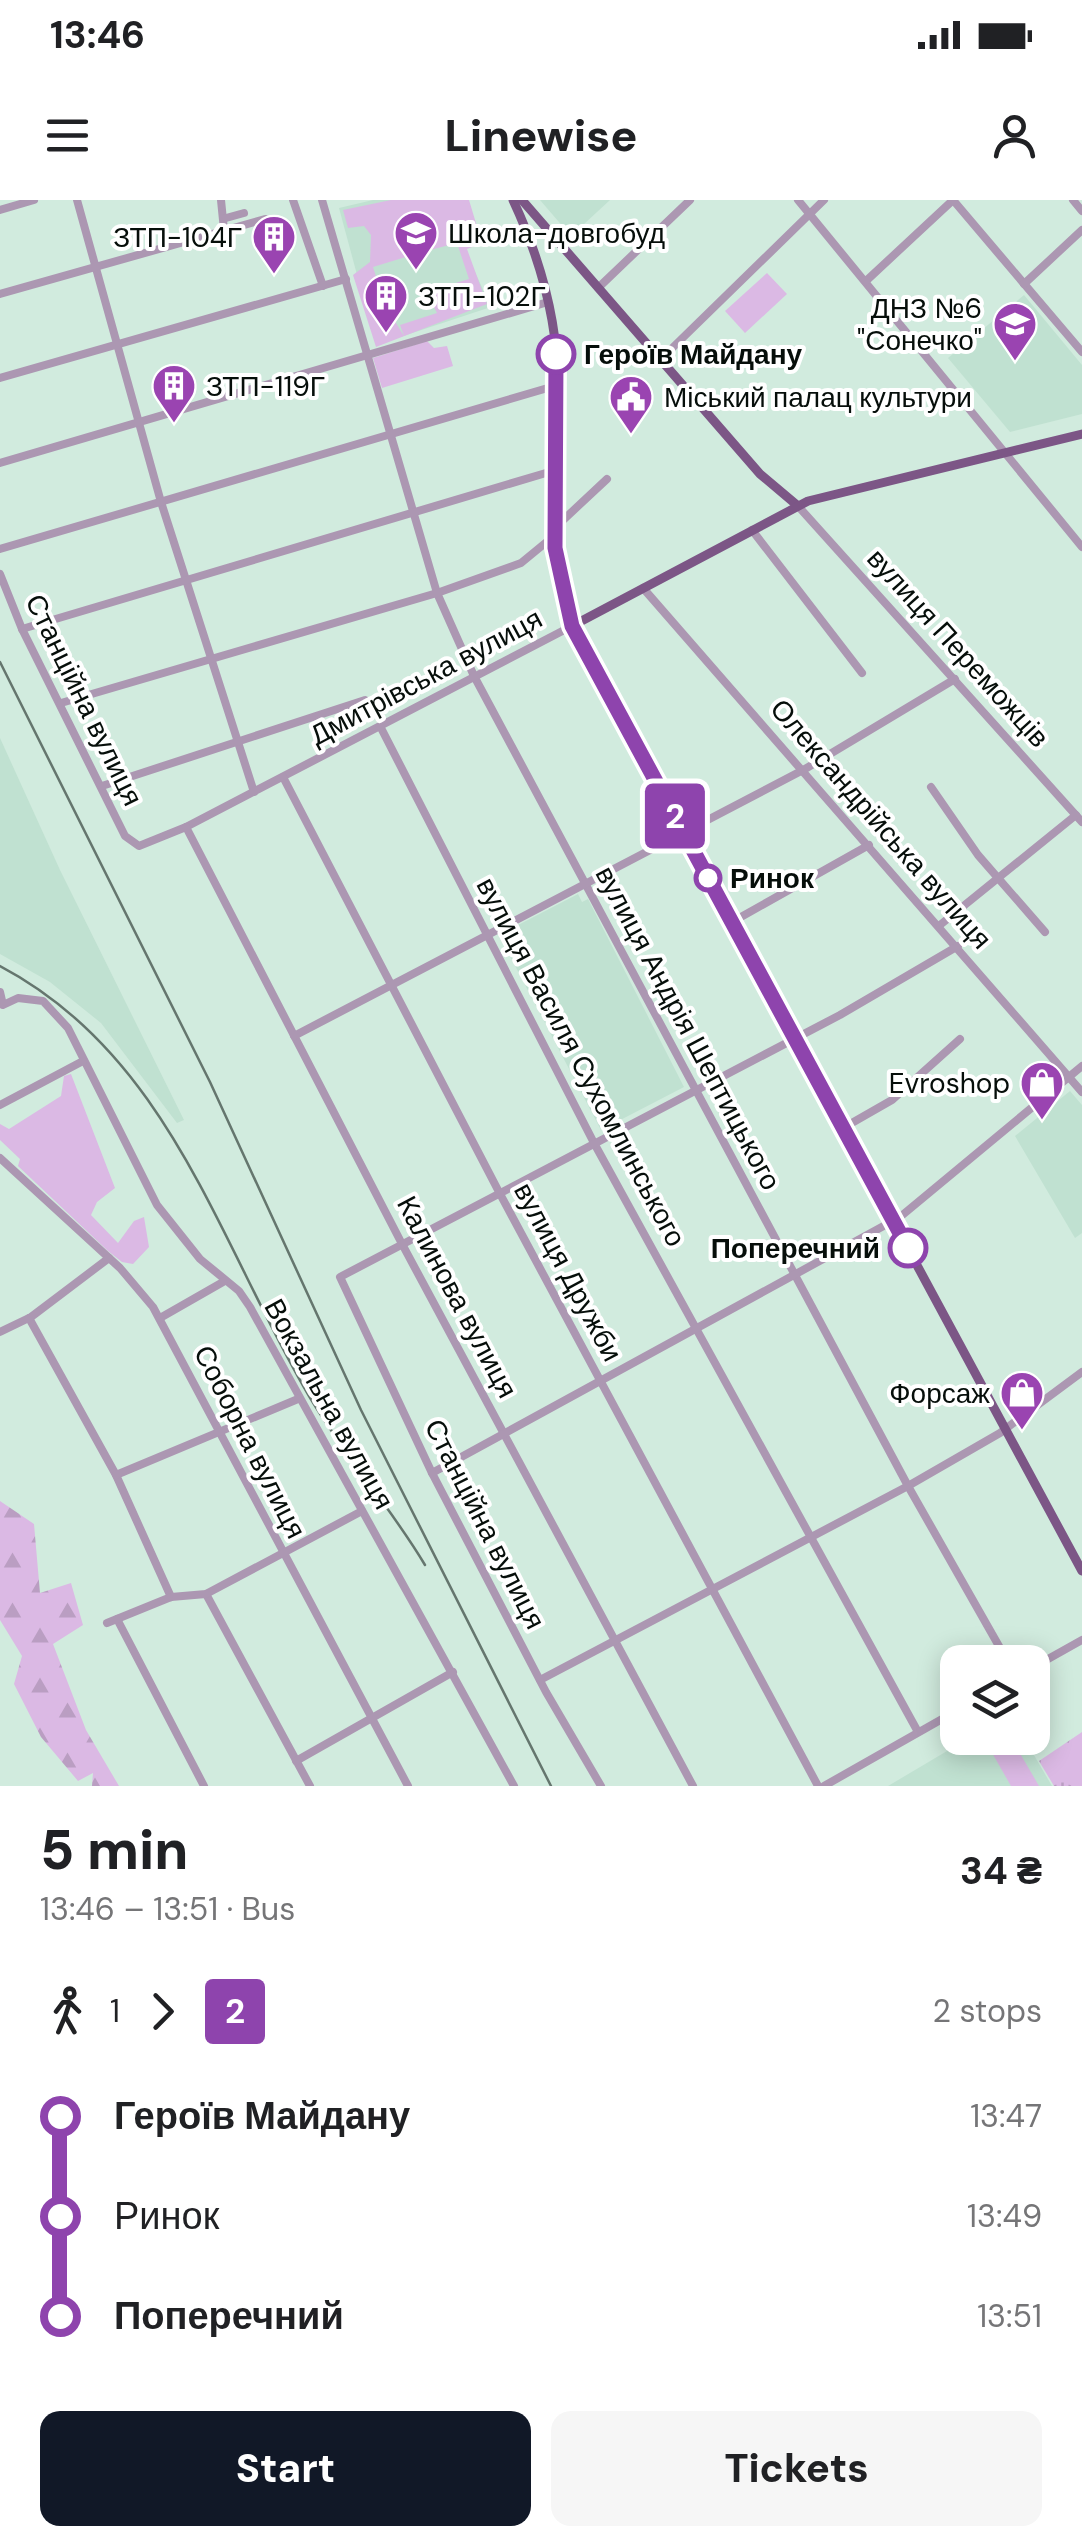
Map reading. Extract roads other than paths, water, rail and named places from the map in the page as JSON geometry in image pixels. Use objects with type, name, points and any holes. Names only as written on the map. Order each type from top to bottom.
[{"type":"main road","points":[[517,202],[598,288],[760,474],[798,506]]},
{"type":"main road","points":[[517,202],[548,302],[558,385],[554,533],[560,580],[572,626],[1082,1570]]},
{"type":"main road","points":[[530,241],[534,228],[546,230]]},
{"type":"main road","name":"Дмитрівська вулиця","points":[[572,626],[798,506],[1082,434]]},
{"type":"street","points":[[0,210],[34,200]]},
{"type":"street","points":[[77,200],[161,502],[254,792]]},
{"type":"street","points":[[221,200],[226,218],[224,230]]},
{"type":"street","points":[[293,200],[322,286]]},
{"type":"street","name":"вулиця Андрія Шептицького","points":[[322,200],[437,593],[474,676],[908,1486],[998,1645]]},
{"type":"street","points":[[598,288],[690,200]]},
{"type":"street","points":[[798,200],[1008,451],[1082,547]]},
{"type":"street","points":[[660,360],[824,200]]},
{"type":"street","points":[[866,281],[953,200],[1082,352]]},
{"type":"street","points":[[1073,200],[1082,210]]},
{"type":"street","points":[[226,218],[244,213]]},
{"type":"street","points":[[0,294],[264,219]]},
{"type":"street","points":[[1024,284],[1082,230]]},
{"type":"street","points":[[0,378],[346,279]]},
{"type":"street","points":[[0,463],[548,302]]},
{"type":"street","points":[[0,548],[558,385]]},
{"type":"street","points":[[22,629],[556,470]]},
{"type":"street","points":[[61,703],[437,593],[521,563],[606,479]]},
{"type":"street","name":"вулиця Переможців","points":[[798,506],[1079,818]]},
{"type":"street","points":[[752,530],[862,672]]},
{"type":"street","name":"Станційна вулиця","points":[[0,574],[22,629],[133,844],[146,846],[186,827]]},
{"type":"street","name":"Олександрійська вулиця","points":[[643,588],[805,769],[1082,1092]]},
{"type":"street","name":"Дмитрівська вулиця","points":[[186,827],[572,626]]},
{"type":"street","points":[[294,1036],[805,769],[955,678]]},
{"type":"street","points":[[102,786],[365,700]]},
{"type":"street","name":"вулиця Василя Сухомлинського","points":[[380,726],[594,1143],[918,1732]]},
{"type":"street","name":"вулиця Дружби","points":[[283,777],[499,1192],[821,1786]]},
{"type":"street","points":[[931,786],[1045,932]]},
{"type":"street","points":[[940,925],[1079,818]]},
{"type":"street","name":"Калинова вулиця","points":[[186,827],[402,1242],[693,1786]]},
{"type":"street","points":[[732,922],[868,844]]},
{"type":"street","points":[[402,1242],[696,1092],[958,946]]},
{"type":"street","points":[[0,992],[2,1006]]},
{"type":"street","name":"Вокзальна вулиця","points":[[2,1006],[18,998],[43,1001],[68,1028],[158,1204],[223,1282],[238,1291],[250,1307],[514,1786]]},
{"type":"street","points":[[843,1128],[892,1100],[960,1039]]},
{"type":"street","points":[[0,1105],[83,1062]]},
{"type":"street","points":[[432,1473],[893,1221],[1082,1066]]},
{"type":"street","name":"Соборна вулиця","points":[[0,1158],[109,1258],[160,1318],[408,1786]]},
{"type":"street","name":"Станційна вулиця","points":[[402,1242],[340,1277],[432,1473],[600,1786]]},
{"type":"street","points":[[0,1332],[29,1318],[109,1258]]},
{"type":"street","points":[[160,1318],[223,1282]]},
{"type":"street","points":[[29,1318],[116,1475],[170,1597]]},
{"type":"street","points":[[540,1680],[908,1486],[1005,1430],[1082,1372]]},
{"type":"street","points":[[116,1475],[298,1398]]},
{"type":"street","points":[[107,1623],[170,1597],[206,1594],[362,1511]]},
{"type":"street","points":[[206,1594],[310,1786]]},
{"type":"street","points":[[117,1619],[204,1786]]},
{"type":"street","points":[[1050,1658],[1082,1640]]},
{"type":"street","points":[[296,1761],[454,1672]]},
{"type":"street","points":[[821,1786],[940,1720]]},
{"type":"railway","points":[[0,662],[210,1082],[361,1410],[551,1786]]},
{"type":"railway","points":[[0,966],[58,1004],[107,1049],[148,1100],[184,1156],[309,1396],[425,1565]]},
{"type":"place","name":"Школа-довгобуд","points":[[416,271]]},
{"type":"place","name":"ЗТП-104Г","points":[[274,275]]},
{"type":"place","name":"ЗТП-102Г","points":[[386,334]]},
{"type":"place","name":"Героїв Майдану","points":[[556,354]]},
{"type":"place","name":"ДНЗ №6 \"Сонечко\"","points":[[1015,362]]},
{"type":"place","name":"ЗТП-119Г","points":[[174,424]]},
{"type":"place","name":"Міський палац культури","points":[[631,435]]},
{"type":"place","name":"Ринок","points":[[708,878]]},
{"type":"place","name":"Evroshop","points":[[1042,1121]]},
{"type":"place","name":"Поперечний","points":[[908,1248]]},
{"type":"place","name":"Форсаж","points":[[1022,1431]]}]
